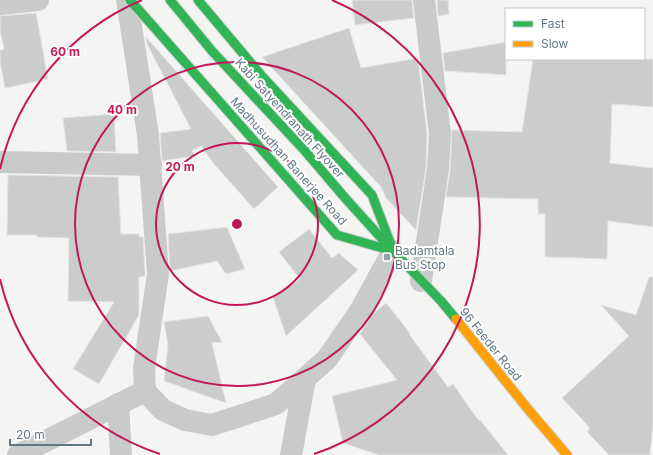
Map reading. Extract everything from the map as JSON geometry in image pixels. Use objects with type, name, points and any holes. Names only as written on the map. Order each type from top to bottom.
[{"type":"street","points":[[0,4],[38,0]]},
{"type":"street","points":[[128,0],[148,136],[158,274],[144,368],[145,391],[163,410],[185,420],[212,425],[276,404],[327,359],[360,311],[393,251],[372,196],[261,75],[198,0]]},
{"type":"street","name":"Madhusudhan Banerjee Road","points":[[128,0],[337,235],[393,251]]},
{"type":"street","name":"Kabi Satyendranath Flyover","points":[[170,0],[212,51],[305,151],[393,251]]},
{"type":"street","points":[[421,281],[438,169],[440,134],[424,0]]},
{"type":"street","points":[[0,162],[150,165]]},
{"type":"street","name":"96 Feeder Road","points":[[393,251],[441,301],[567,455]]},
{"type":"street","points":[[291,455],[305,379]]},
{"type":"street","points":[[18,455],[145,391]]},
{"type":"street","points":[[118,404],[122,455]]},
{"type":"building","points":[[352,0],[412,0],[414,18],[355,25]]},
{"type":"building","points":[[437,0],[448,0],[449,14],[438,16]]},
{"type":"building","points":[[36,13],[48,79],[5,88],[0,61],[0,50],[4,49],[0,30],[0,16]]},
{"type":"building","points":[[349,28],[361,68],[418,58],[427,134],[426,168],[416,230],[386,198],[381,187],[262,57]]},
{"type":"building","points":[[146,37],[278,187],[254,209],[214,164],[201,146],[192,151],[195,156],[162,161],[160,133],[191,129],[147,44]]},
{"type":"building","points":[[505,42],[506,75],[445,71],[443,53]]},
{"type":"building","points":[[653,59],[653,107],[612,104],[610,163],[653,168],[653,227],[608,221],[607,259],[545,257],[545,214],[538,214],[538,199],[446,197],[450,170],[452,130],[522,132],[533,60]]},
{"type":"building","points":[[114,114],[116,152],[67,151],[63,118]]},
{"type":"building","points":[[8,175],[118,177],[121,234],[139,234],[139,237],[143,237],[145,276],[139,277],[139,315],[99,384],[73,369],[114,302],[68,301],[69,238],[37,237],[37,235],[7,235]]},
{"type":"building","points":[[227,227],[245,269],[226,274],[217,261],[170,271],[168,234]]},
{"type":"building","points":[[309,229],[332,258],[339,253],[358,270],[286,336],[273,297],[300,279],[279,252]]},
{"type":"building","points":[[649,277],[653,277],[653,423],[650,455],[609,455],[587,432],[590,428],[562,398],[629,336],[601,305],[636,315]]},
{"type":"building","points":[[386,303],[410,333],[409,334],[448,387],[453,384],[479,421],[480,420],[508,455],[379,455],[343,443],[332,396],[397,380],[360,334],[372,315]]},
{"type":"building","points":[[208,316],[222,342],[212,343],[226,403],[164,381],[168,345],[164,322]]},
{"type":"traffic: fast","points":[[130,0],[337,235],[393,251]]},
{"type":"traffic: fast","points":[[170,0],[212,51],[305,151],[346,199],[456,319]]},
{"type":"traffic: fast","points":[[198,0],[261,75],[372,195],[393,250]]},
{"type":"traffic: slow","points":[[456,319],[527,408],[567,455]]},
{"type":"place","name":"Badamtala Bus Stop","points":[[387,257]]}]
